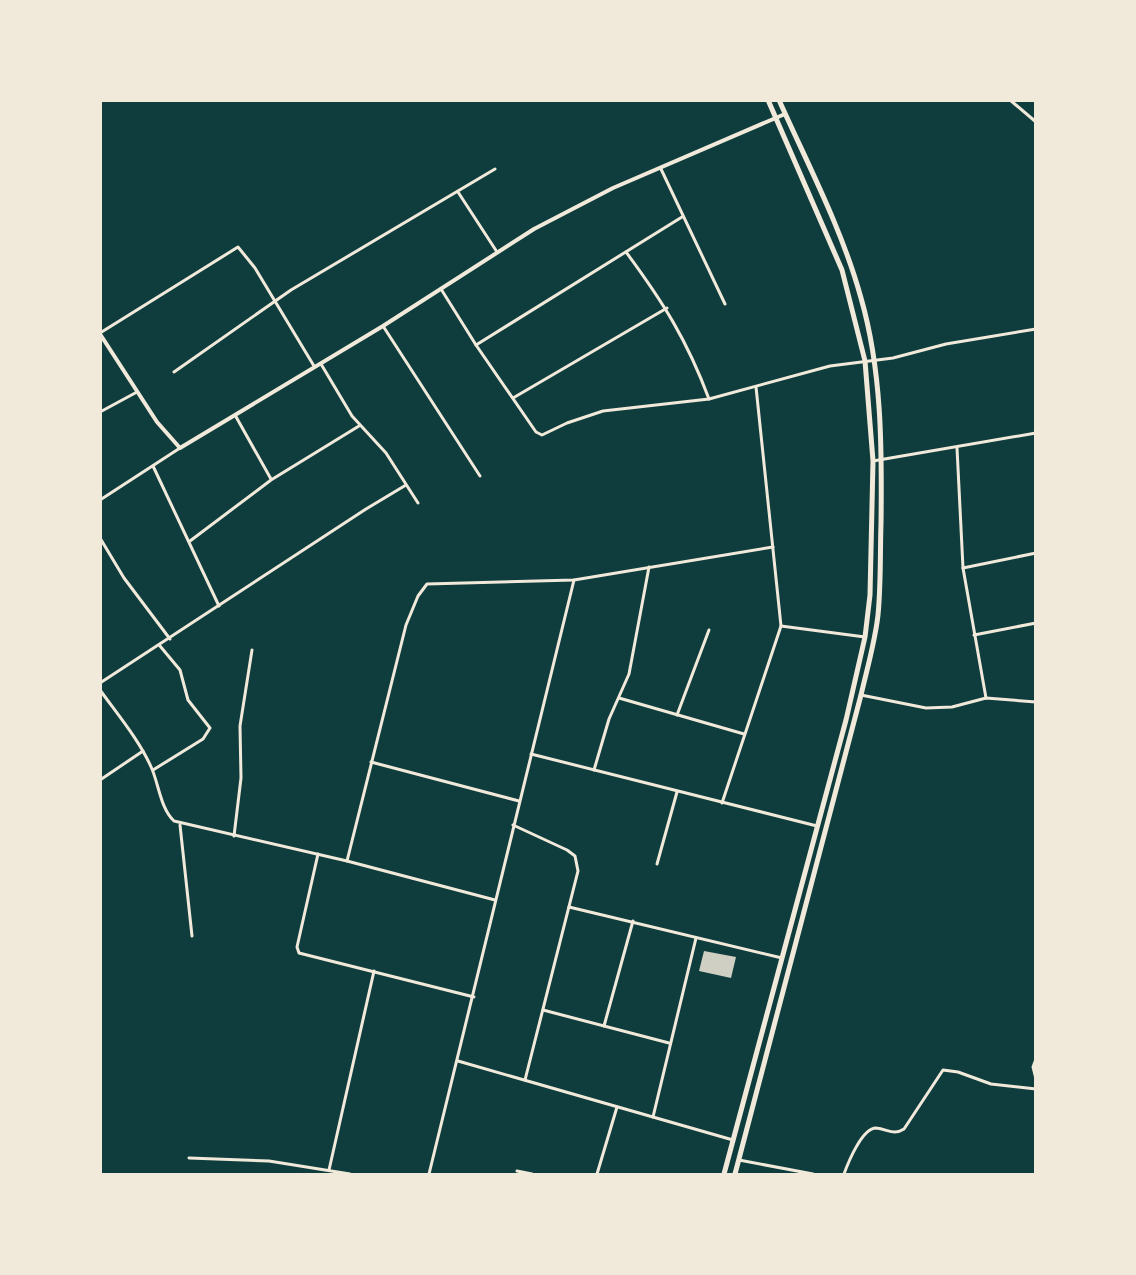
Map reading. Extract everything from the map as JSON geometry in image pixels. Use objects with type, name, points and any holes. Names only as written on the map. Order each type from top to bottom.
[{"type":"main road","points":[[724,1174],[822,808],[865,637],[870,595],[873,461],[866,361],[843,270],[768,100]]},
{"type":"main road","points":[[735,1174],[861,695],[878,616],[882,460],[875,360],[852,266],[778,100]]},
{"type":"main road","points":[[822,808],[830,811]]},
{"type":"main road","points":[[776,980],[785,983]]},
{"type":"street","points":[[1010,100],[1035,122]]},
{"type":"street","points":[[100,500],[180,448],[383,326],[497,252],[575,206],[785,114]]},
{"type":"street","points":[[174,372],[274,301],[495,169]]},
{"type":"street","points":[[661,169],[725,304]]},
{"type":"street","points":[[458,192],[497,252]]},
{"type":"street","points":[[476,345],[682,217]]},
{"type":"street","points":[[180,448],[164,431],[100,333],[238,247],[255,268],[314,366]]},
{"type":"street","points":[[626,252],[667,308],[693,358],[709,399]]},
{"type":"street","points":[[441,289],[476,345],[536,432],[542,435],[603,411],[709,399],[800,373],[1035,329]]},
{"type":"street","points":[[513,398],[667,308]]},
{"type":"street","points":[[383,326],[480,476]]},
{"type":"street","points":[[320,363],[359,426],[377,442],[418,503]]},
{"type":"street","points":[[722,803],[781,626],[756,386]]},
{"type":"street","points":[[100,411],[137,392]]},
{"type":"street","points":[[235,415],[271,480]]},
{"type":"street","points":[[190,541],[271,480],[359,426]]},
{"type":"street","points":[[873,461],[1035,433]]},
{"type":"street","points":[[957,448],[963,568],[986,698]]},
{"type":"street","points":[[153,466],[219,606]]},
{"type":"street","points":[[100,683],[406,485]]},
{"type":"street","points":[[100,538],[124,578],[170,639]]},
{"type":"street","points":[[347,861],[406,625],[418,596],[427,584],[574,580],[773,547]]},
{"type":"street","points":[[963,568],[1035,553]]},
{"type":"street","points":[[594,771],[609,719],[629,674],[649,567]]},
{"type":"street","points":[[429,1174],[574,580]]},
{"type":"street","points":[[975,635],[1035,623]]},
{"type":"street","points":[[781,626],[865,637]]},
{"type":"street","points":[[677,716],[710,630]]},
{"type":"street","points":[[153,770],[203,739],[210,728],[188,700],[180,670],[160,646]]},
{"type":"street","points":[[234,836],[241,778],[240,726],[252,650]]},
{"type":"street","points":[[100,690],[143,751],[153,770],[165,808],[171,819],[180,825],[318,854],[495,900]]},
{"type":"street","points":[[861,695],[926,708],[952,707],[986,698],[1035,702]]},
{"type":"street","points":[[619,698],[744,734]]},
{"type":"street","points":[[100,780],[143,751]]},
{"type":"street","points":[[531,754],[817,826]]},
{"type":"street","points":[[370,762],[519,801]]},
{"type":"street","points":[[657,864],[676,792]]},
{"type":"street","points":[[180,825],[192,936]]},
{"type":"street","points":[[513,825],[567,850],[575,856],[578,871],[525,1080]]},
{"type":"street","points":[[318,854],[297,947],[299,953],[474,997]]},
{"type":"street","points":[[569,907],[782,958]]},
{"type":"street","points":[[604,1026],[633,921]]},
{"type":"street","points":[[653,1117],[696,938]]},
{"type":"street","points":[[329,1170],[374,972]]},
{"type":"street","points":[[543,1010],[669,1043]]},
{"type":"street","points":[[1035,1059],[1035,1079]]},
{"type":"street","points":[[458,1061],[733,1140]]},
{"type":"street","points":[[844,1174],[852,1155],[869,1131],[877,1128],[895,1133],[904,1129],[943,1070],[958,1072],[991,1084],[1035,1089]]},
{"type":"street","points":[[597,1174],[617,1107]]},
{"type":"street","points":[[189,1158],[269,1161],[350,1174]]},
{"type":"street","points":[[739,1160],[810,1174]]},
{"type":"street","points":[[775,1174],[777,1167]]},
{"type":"street","points":[[517,1171],[532,1174]]},
{"type":"building","points":[[704,951],[736,957],[731,978],[699,971]]}]
